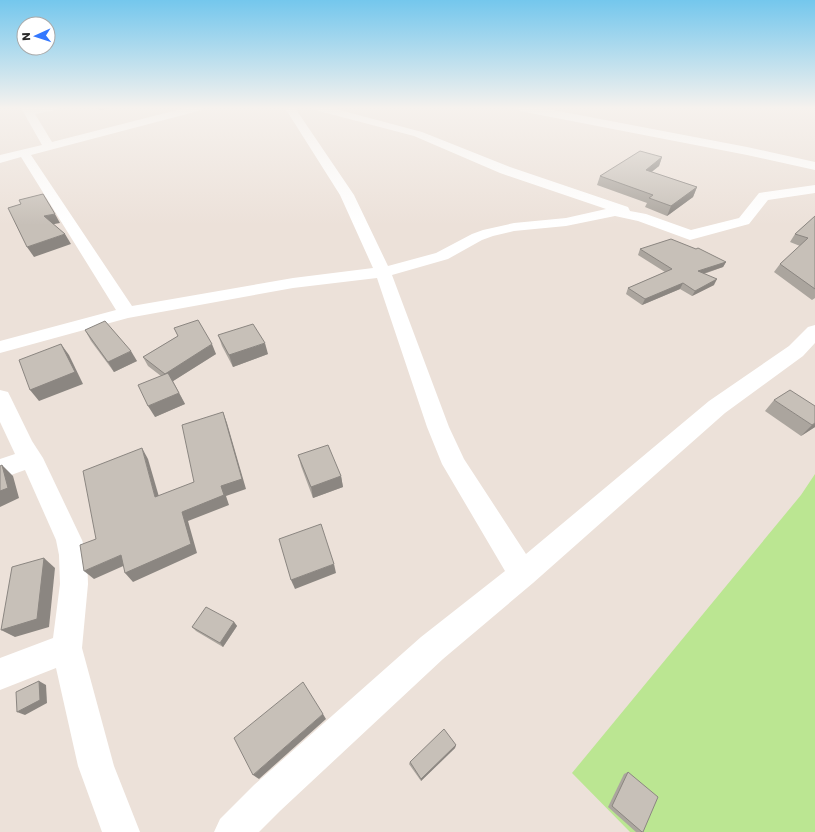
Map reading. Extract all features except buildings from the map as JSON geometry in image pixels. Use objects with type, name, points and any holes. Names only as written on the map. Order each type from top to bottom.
[{"type":"street","points":[[0,159],[48,147]]},
{"type":"street","points":[[315,147],[347,195],[383,272],[438,427],[454,464],[523,574]]},
{"type":"street","points":[[449,147],[505,170],[690,235],[744,221],[764,196],[815,189]]},
{"type":"street","points":[[726,147],[815,166]]},
{"type":"street","points":[[24,153],[128,313]]},
{"type":"street","points":[[0,347],[128,313],[293,283],[383,272],[442,256],[477,237],[499,230],[524,225],[566,222],[616,211],[627,215],[641,217]]},
{"type":"street","points":[[233,832],[267,798],[432,648],[523,574],[717,407],[796,351],[815,331]]},
{"type":"street","points":[[0,398],[23,447],[31,458],[69,540],[73,555],[74,584],[67,648],[96,766],[121,832]]},
{"type":"street","points":[[0,469],[31,458]]},
{"type":"street","points":[[0,674],[67,648]]},
{"type":"green space","points":[[815,474],[815,832],[630,832],[572,773],[801,495]]}]
